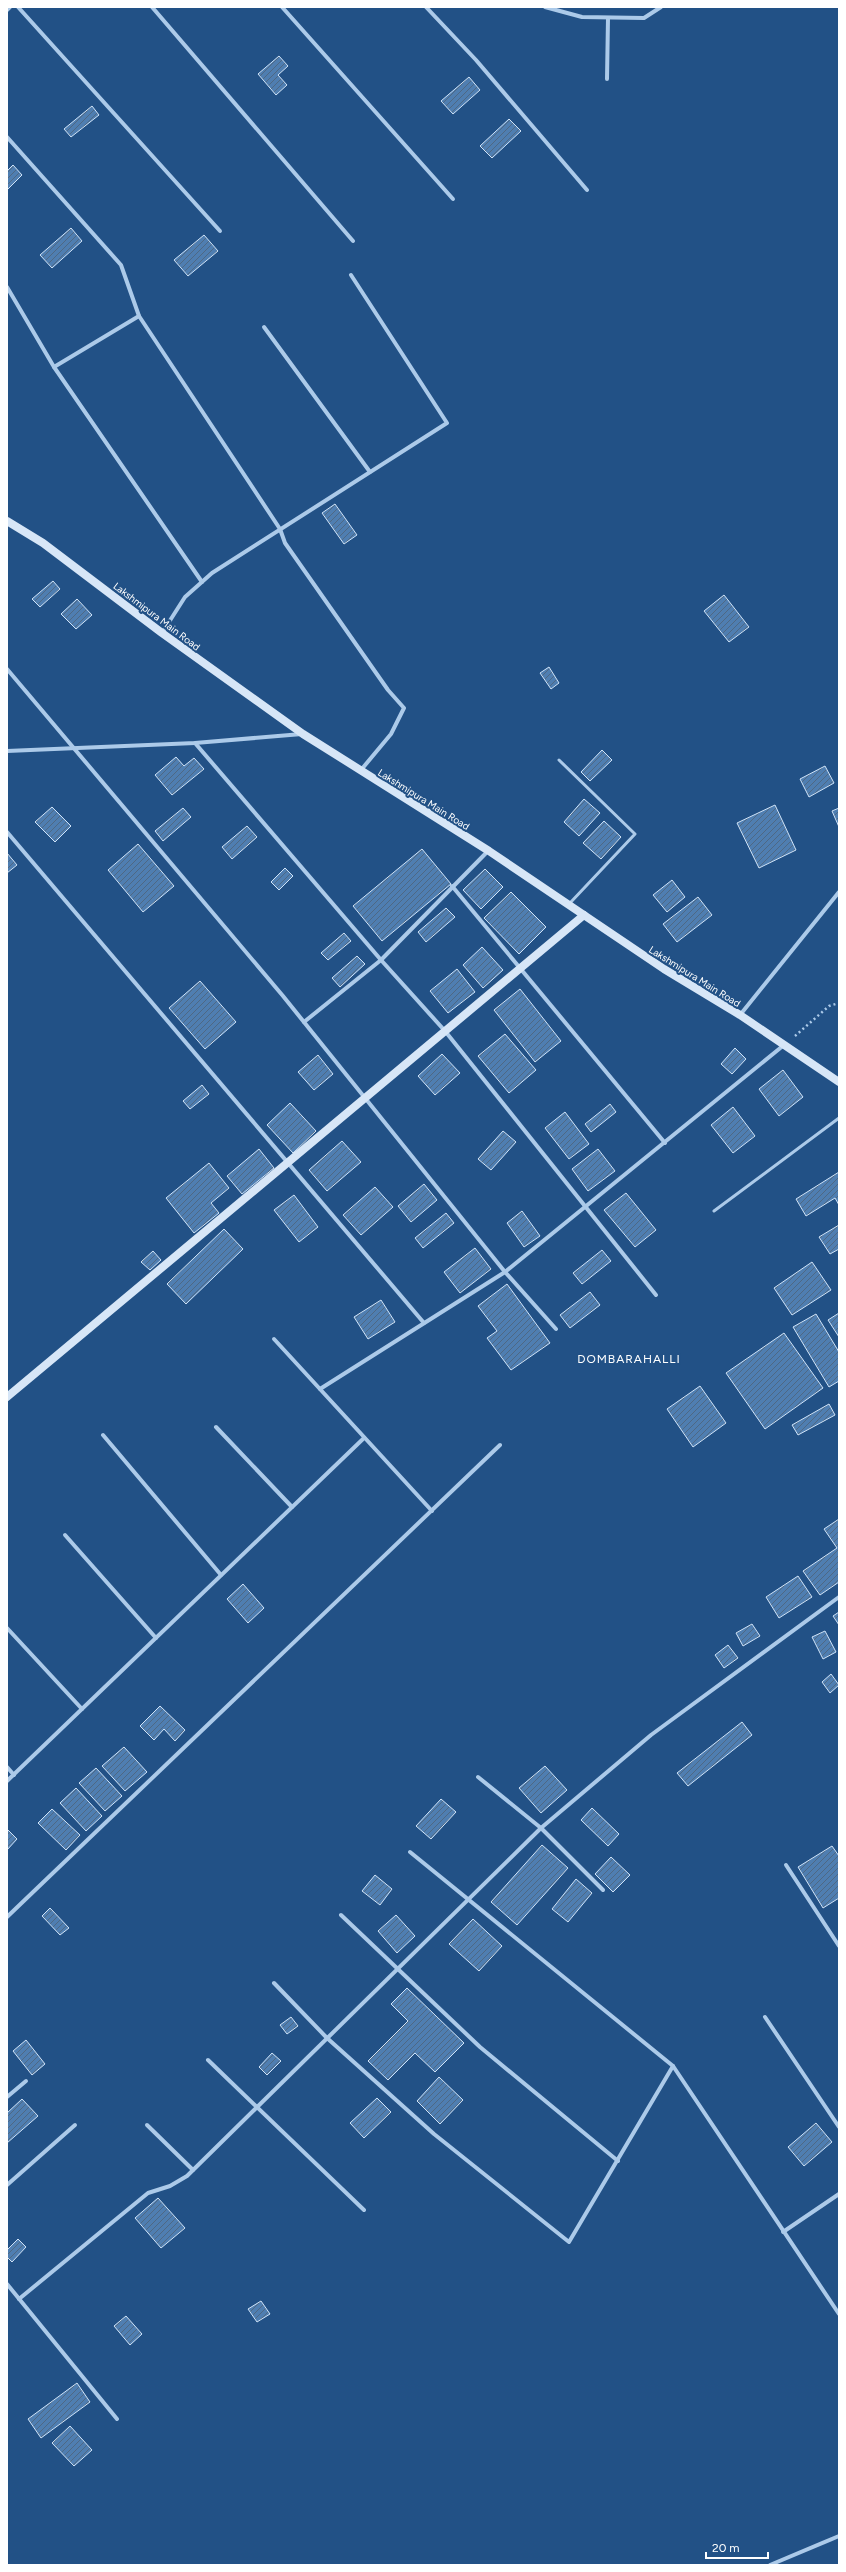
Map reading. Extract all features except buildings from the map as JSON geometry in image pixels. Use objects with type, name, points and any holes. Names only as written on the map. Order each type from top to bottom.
[{"type":"main road","name":"Lakshmipura Main Road","points":[[7,521],[43,543],[162,633],[303,734],[489,851],[664,969],[740,1015],[839,1082]]},
{"type":"main road","points":[[7,1397],[289,1163],[584,915]]},
{"type":"street","points":[[7,10],[10,7]]},
{"type":"street","points":[[18,7],[220,232]]},
{"type":"street","points":[[152,7],[353,241]]},
{"type":"street","points":[[282,7],[453,199]]},
{"type":"street","points":[[426,7],[476,60],[587,190]]},
{"type":"street","points":[[545,7],[582,17],[608,18],[644,18],[661,7]]},
{"type":"street","points":[[607,78],[608,18]]},
{"type":"street","points":[[7,137],[121,265],[139,316],[280,529],[290,550],[388,690],[404,708],[391,734],[361,771]]},
{"type":"street","points":[[162,633],[185,597],[212,573],[447,422],[351,275]]},
{"type":"street","points":[[7,286],[54,367],[202,582]]},
{"type":"street","points":[[54,367],[139,316]]},
{"type":"street","points":[[264,327],[370,472]]},
{"type":"street","points":[[7,669],[304,1022],[505,1272],[556,1329]]},
{"type":"street","points":[[7,751],[195,743],[303,734]]},
{"type":"street","points":[[195,743],[381,960],[445,1031],[656,1295]]},
{"type":"street","points":[[7,832],[424,1323]]},
{"type":"street","points":[[304,1022],[381,960],[452,886],[489,851]]},
{"type":"street","points":[[452,886],[665,1143]]},
{"type":"street","points":[[740,1015],[839,892]]},
{"type":"street","points":[[320,1389],[505,1272],[785,1045]]},
{"type":"street","points":[[274,1339],[432,1511]]},
{"type":"street","points":[[216,1427],[292,1507]]},
{"type":"street","points":[[103,1435],[221,1575]]},
{"type":"street","points":[[7,1781],[364,1438]]},
{"type":"street","points":[[7,1917],[500,1445]]},
{"type":"street","points":[[64,1534],[156,1638]]},
{"type":"street","points":[[19,2299],[148,2193],[170,2186],[193,2170],[542,1828],[651,1735],[839,1597]]},
{"type":"street","points":[[7,1628],[82,1709]]},
{"type":"street","points":[[7,1767],[14,1775]]},
{"type":"street","points":[[478,1777],[542,1828],[603,1890]]},
{"type":"street","points":[[410,1852],[673,2066],[839,2314]]},
{"type":"street","points":[[786,1865],[839,1946]]},
{"type":"street","points":[[341,1915],[397,1970],[480,2047],[618,2161]]},
{"type":"street","points":[[274,1983],[327,2038],[434,2134],[569,2242],[673,2066]]},
{"type":"street","points":[[765,2017],[839,2127]]},
{"type":"street","points":[[208,2060],[364,2210]]},
{"type":"street","points":[[7,2097],[26,2081]]},
{"type":"street","points":[[7,2185],[75,2125]]},
{"type":"street","points":[[147,2125],[193,2170]]},
{"type":"street","points":[[783,2232],[839,2194]]},
{"type":"street","points":[[7,2284],[117,2419]]},
{"type":"street","points":[[770,2565],[839,2536]]},
{"type":"lane","points":[[559,760],[635,834],[568,905]]},
{"type":"lane","points":[[714,1211],[839,1118]]},
{"type":"path","points":[[785,1045],[829,1006],[839,1003]]},
{"type":"district","name":"DOMBARAHALLI","points":[[629,1359]]}]
